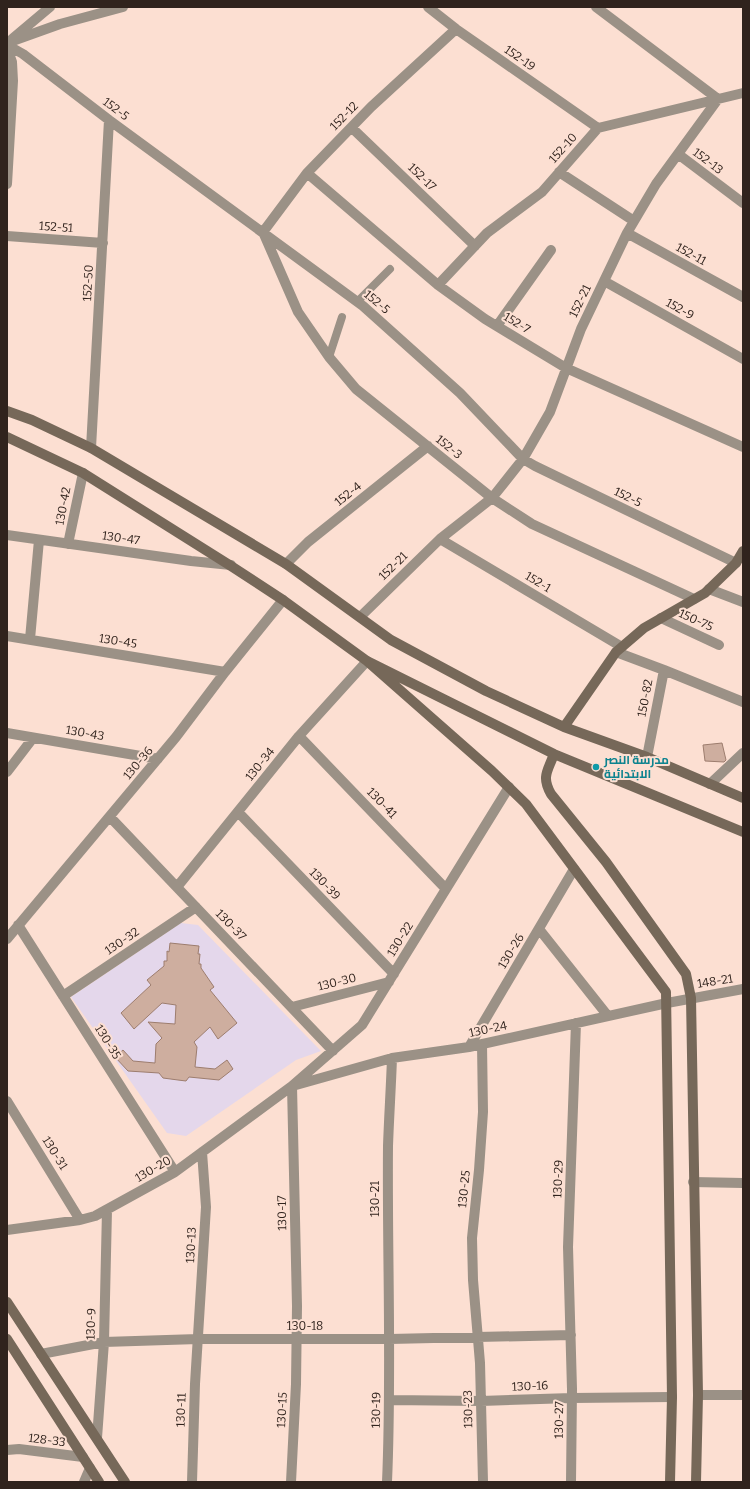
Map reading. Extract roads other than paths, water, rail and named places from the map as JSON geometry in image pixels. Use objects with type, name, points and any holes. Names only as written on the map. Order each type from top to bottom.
[{"type":"main road","points":[[7,411],[32,420],[91,448],[286,564],[391,640],[486,691],[564,728],[647,757],[743,798]]},
{"type":"main road","points":[[7,437],[83,473],[283,600],[367,662],[492,770],[526,804],[666,992],[672,1397],[670,1482]]},
{"type":"main road","points":[[564,728],[619,649],[644,628],[705,593],[736,563],[743,551]]},
{"type":"main road","points":[[367,662],[554,754],[743,832]]},
{"type":"main road","points":[[554,754],[548,767],[545,784],[551,794],[606,862],[686,974],[691,998],[693,1182],[698,1396],[696,1482]]},
{"type":"main road","points":[[7,1302],[125,1482]]},
{"type":"main road","points":[[7,1339],[99,1482]]},
{"type":"street","points":[[7,45],[50,7]]},
{"type":"street","points":[[7,45],[60,24],[123,7]]},
{"type":"street","name":"152-19","points":[[428,7],[456,29],[598,128]]},
{"type":"street","points":[[596,7],[718,99]]},
{"type":"street","name":"152-12","points":[[263,232],[307,172],[371,107],[456,29]]},
{"type":"street","points":[[7,45],[12,62],[13,81],[7,184]]},
{"type":"street","name":"152-5","points":[[7,45],[23,54],[109,120],[357,302],[460,393],[523,459],[736,563]]},
{"type":"street","points":[[598,128],[743,93]]},
{"type":"street","name":"152-21","points":[[360,617],[440,539],[492,498],[523,459],[550,412],[581,329],[627,233],[656,184],[718,99]]},
{"type":"street","name":"152-50","points":[[91,448],[109,120]]},
{"type":"street","name":"152-17","points":[[352,128],[475,246]]},
{"type":"street","name":"152-10","points":[[438,285],[487,233],[542,192],[598,128]]},
{"type":"street","name":"152-13","points":[[678,154],[743,203]]},
{"type":"street","name":"152-7","points":[[307,172],[438,285],[485,319],[566,368],[743,447]]},
{"type":"street","points":[[559,172],[634,221]]},
{"type":"street","name":"152-3","points":[[263,232],[298,312],[329,358],[356,389],[492,498],[532,524],[694,599]]},
{"type":"street","name":"152-11","points":[[627,233],[743,297]]},
{"type":"street","name":"152-51","points":[[7,236],[103,243]]},
{"type":"street","points":[[497,326],[551,250]]},
{"type":"street","name":"152-9","points":[[604,281],[743,359]]},
{"type":"street","name":"152-4","points":[[286,564],[308,542],[428,446]]},
{"type":"street","name":"130-42","points":[[68,544],[83,473]]},
{"type":"street","name":"130-47","points":[[7,535],[231,566]]},
{"type":"street","name":"152-1","points":[[440,539],[619,649]]},
{"type":"street","points":[[30,639],[40,540]]},
{"type":"street","points":[[709,589],[743,602]]},
{"type":"street","name":"130-36","points":[[7,939],[176,737],[225,672],[283,600]]},
{"type":"street","name":"150-75","points":[[661,618],[719,645]]},
{"type":"street","name":"130-45","points":[[7,636],[225,672]]},
{"type":"street","name":"150-82","points":[[619,649],[664,670],[647,757]]},
{"type":"street","name":"130-34","points":[[177,887],[299,736],[367,662]]},
{"type":"street","points":[[664,670],[743,702]]},
{"type":"street","name":"130-43","points":[[7,733],[158,759]]},
{"type":"street","name":"130-41","points":[[299,736],[446,889]]},
{"type":"street","points":[[7,772],[33,738]]},
{"type":"street","points":[[710,784],[743,753]]},
{"type":"street","name":"130-22","points":[[292,1086],[362,1025],[509,787]]},
{"type":"street","name":"130-39","points":[[238,812],[391,978]]},
{"type":"street","name":"130-37","points":[[110,817],[333,1051]]},
{"type":"street","name":"130-26","points":[[469,1047],[574,869]]},
{"type":"street","name":"130-32","points":[[63,996],[196,907]]},
{"type":"street","name":"130-35","points":[[18,925],[175,1172]]},
{"type":"street","points":[[539,929],[608,1016]]},
{"type":"street","name":"130-30","points":[[292,1007],[391,978]]},
{"type":"street","name":"148-21","points":[[691,998],[743,990]]},
{"type":"street","name":"130-24","points":[[292,1086],[392,1058],[469,1047],[667,1002],[691,998]]},
{"type":"street","name":"130-29","points":[[571,1335],[568,1247],[576,1023]]},
{"type":"street","name":"130-25","points":[[478,1336],[473,1280],[472,1238],[483,1112],[482,1044]]},
{"type":"street","name":"130-21","points":[[390,1339],[388,1145],[392,1058]]},
{"type":"street","name":"130-20","points":[[7,1230],[80,1220],[95,1216],[107,1210],[175,1172],[292,1086]]},
{"type":"street","name":"130-17","points":[[292,1086],[297,1339]]},
{"type":"street","name":"130-31","points":[[7,1101],[80,1220]]},
{"type":"street","name":"130-13","points":[[198,1339],[206,1207],[202,1152]]},
{"type":"street","points":[[693,1182],[743,1183]]},
{"type":"street","name":"130-9","points":[[97,1438],[104,1342],[107,1210]]},
{"type":"street","name":"130-18","points":[[41,1354],[104,1342],[198,1339],[390,1339],[571,1335]]},
{"type":"street","name":"130-27","points":[[571,1335],[571,1482]]},
{"type":"street","name":"130-23","points":[[478,1336],[483,1482]]},
{"type":"street","name":"130-11","points":[[192,1482],[198,1339]]},
{"type":"street","name":"130-15","points":[[291,1482],[297,1339]]},
{"type":"street","name":"130-19","points":[[387,1482],[390,1400],[390,1339]]},
{"type":"street","points":[[698,1396],[743,1395]]},
{"type":"street","name":"130-16","points":[[390,1400],[481,1401],[672,1397]]},
{"type":"street","name":"128-33","points":[[7,1450],[19,1449],[83,1457]]},
{"type":"street","points":[[84,1482],[90,1468]]},
{"type":"lane","points":[[357,302],[390,269]]},
{"type":"lane","points":[[329,358],[342,317]]},
{"type":"place","name":"مدرسة النصر الابتدائية","points":[[596,767]]}]
